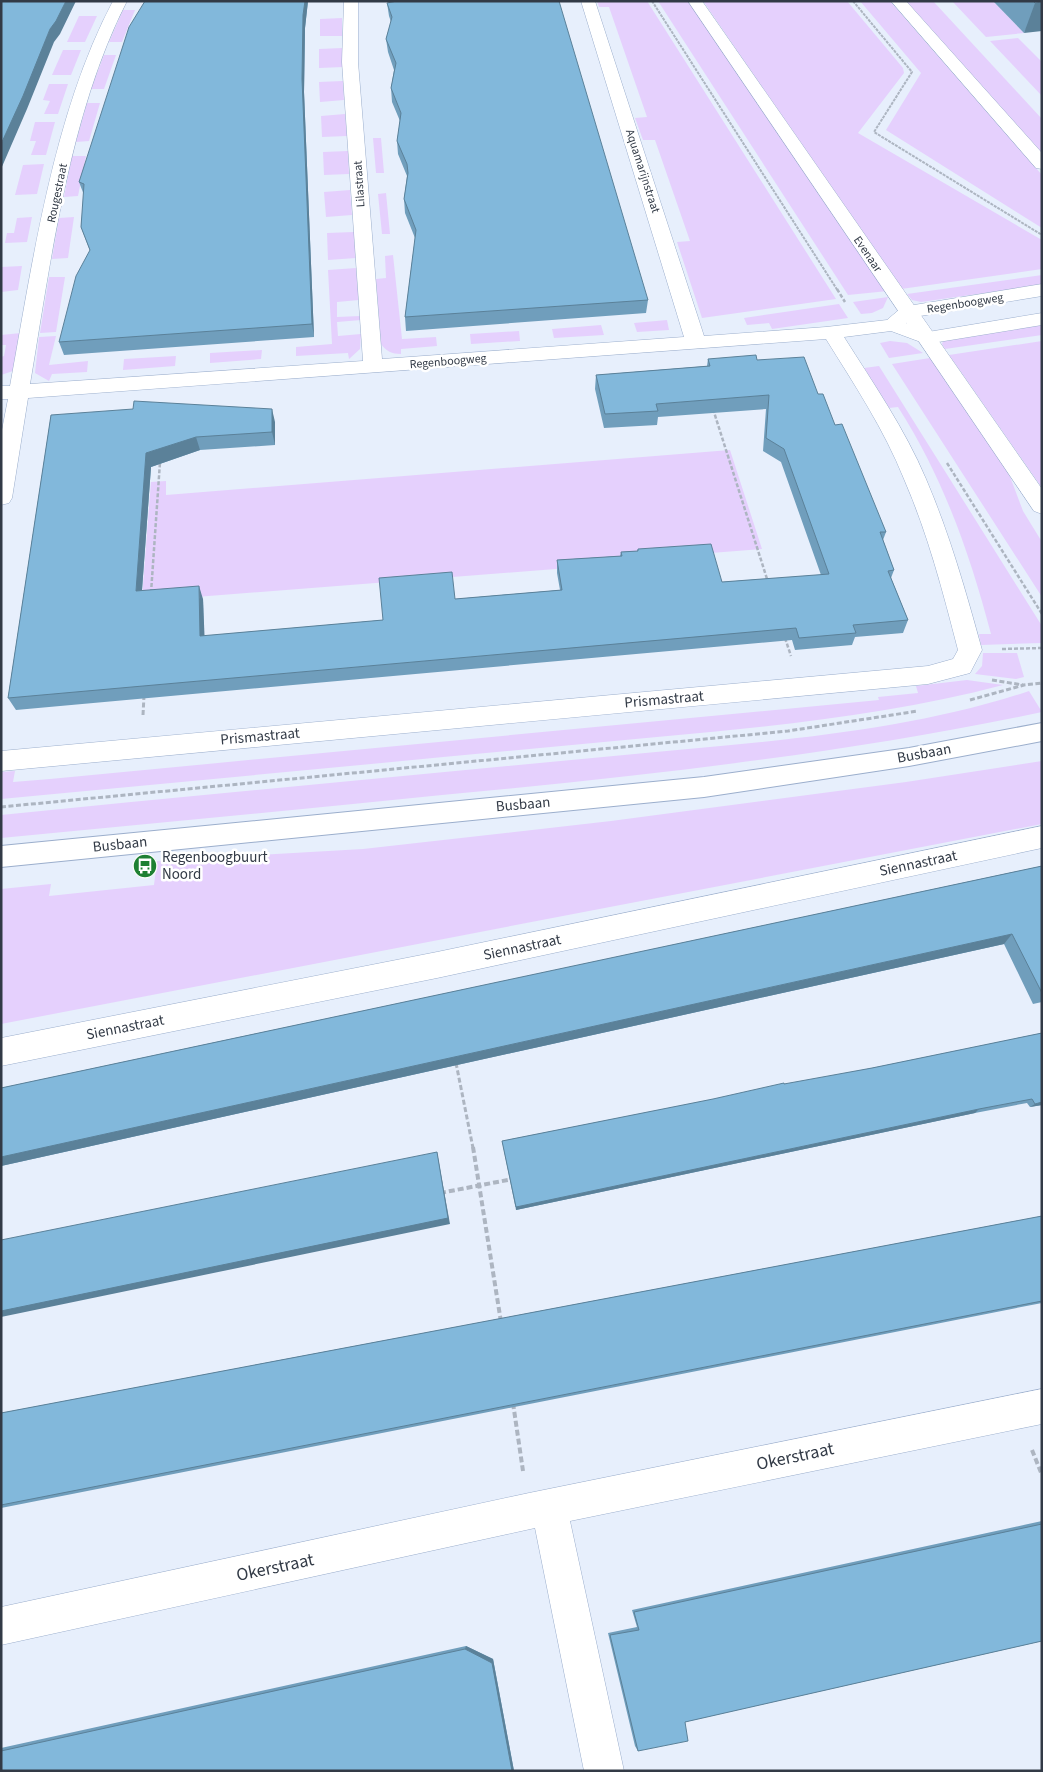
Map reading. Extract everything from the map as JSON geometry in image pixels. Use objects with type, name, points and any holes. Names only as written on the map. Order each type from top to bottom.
[{"type":"street","name":"Rougestraat","points":[[1,498],[10,393],[48,236],[71,128],[95,56],[120,1]]},
{"type":"street","name":"Lilastraat","points":[[351,1],[350,62],[373,367]]},
{"type":"street","name":"Aquamarijnstraat","points":[[588,1],[644,172],[695,341]]},
{"type":"street","name":"Evenaar","points":[[695,1],[901,319]]},
{"type":"street","points":[[898,1],[1042,164]]},
{"type":"street","name":"Regenboogweg","points":[[10,393],[373,367],[695,341],[832,333],[1042,290]]},
{"type":"street","name":"Regenboogweg","points":[[901,319],[926,338],[1042,319]]},
{"type":"street","name":"Prismastraat","points":[[1,761],[945,672],[961,666],[970,650],[944,554],[915,478],[888,423],[832,333]]},
{"type":"street","points":[[926,338],[1042,506]]},
{"type":"street","name":"Siennastraat","points":[[1,1052],[437,965],[1042,837]]},
{"type":"street","name":"Okerstraat","points":[[1,1626],[539,1509],[1042,1406]]},
{"type":"street","points":[[539,1509],[604,1771]]},
{"type":"lane","name":"Busbaan","points":[[1,857],[704,787],[909,757],[1042,732]]},
{"type":"path","points":[[852,1],[912,72],[874,132],[1042,235]]},
{"type":"path","points":[[712,408],[768,584]]},
{"type":"path","points":[[150,599],[160,460]]},
{"type":"path","points":[[783,630],[800,686]]},
{"type":"path","points":[[967,701],[1024,685],[1042,683]]},
{"type":"path","points":[[141,747],[144,688]]},
{"type":"path","points":[[1,808],[788,730],[928,709]]},
{"type":"path","points":[[455,1061],[480,1185],[501,1323]]},
{"type":"path","points":[[431,1195],[518,1177]]},
{"type":"path","points":[[511,1392],[539,1509]]},
{"type":"shaded area","points":[[597,1],[647,1],[836,299],[702,318],[677,242],[690,241],[655,140],[643,140],[635,118],[647,117],[609,7],[599,7]]},
{"type":"shaded area","points":[[658,1],[689,1],[888,291],[848,295]]},
{"type":"shaded area","points":[[703,1],[847,1],[903,68],[904,73],[858,133],[1042,240],[1042,269],[901,289]]},
{"type":"shaded area","points":[[860,1],[890,1],[1042,175],[1042,228],[886,130],[921,73]]},
{"type":"shaded area","points":[[903,1],[933,1],[1042,119],[1042,157]]},
{"type":"shaded area","points":[[952,1],[993,1],[1024,33],[986,37]]},
{"type":"shaded area","points":[[123,10],[135,10],[122,42],[109,42]]},
{"type":"shaded area","points":[[79,16],[97,16],[85,42],[67,42]]},
{"type":"shaded area","points":[[342,18],[342,36],[320,36],[320,19]]},
{"type":"shaded area","points":[[1018,38],[1042,62],[1042,96],[990,41]]},
{"type":"shaded area","points":[[342,48],[343,67],[319,68],[319,49]]},
{"type":"shaded area","points":[[63,50],[81,50],[71,75],[52,75]]},
{"type":"shaded area","points":[[104,55],[116,55],[104,89],[91,89]]},
{"type":"shaded area","points":[[343,81],[344,100],[320,102],[319,82]]},
{"type":"shaded area","points":[[49,84],[68,84],[58,114],[44,114],[50,101],[43,100]]},
{"type":"shaded area","points":[[87,103],[100,103],[89,141],[76,142]]},
{"type":"shaded area","points":[[345,114],[347,136],[322,137],[321,116]]},
{"type":"shaded area","points":[[35,122],[55,122],[46,155],[31,155],[36,141],[30,141]]},
{"type":"shaded area","points":[[373,138],[381,138],[384,173],[376,173]]},
{"type":"shaded area","points":[[348,151],[349,174],[324,175],[323,152]]},
{"type":"shaded area","points":[[72,156],[86,156],[78,196],[64,197]]},
{"type":"shaded area","points":[[44,164],[37,194],[15,195],[23,165]]},
{"type":"shaded area","points":[[350,190],[352,215],[326,217],[324,192]]},
{"type":"shaded area","points":[[386,193],[390,234],[382,234],[378,194]]},
{"type":"shaded area","points":[[32,217],[27,242],[5,243],[7,233],[14,233],[17,218]]},
{"type":"shaded area","points":[[74,217],[68,258],[52,259],[59,218]]},
{"type":"shaded area","points":[[354,232],[356,258],[328,260],[327,233]]},
{"type":"shaded area","points":[[393,255],[402,339],[436,337],[437,346],[401,349],[401,354],[390,352],[381,344],[376,279],[386,278],[385,256]]},
{"type":"shaded area","points":[[22,266],[18,290],[1,292],[1,267]]},
{"type":"shaded area","points":[[356,268],[359,300],[337,302],[337,317],[360,316],[361,320],[337,322],[338,336],[361,334],[360,349],[349,359],[348,353],[296,356],[296,347],[332,344],[328,270]]},
{"type":"shaded area","points":[[1042,275],[1042,285],[921,302],[912,300],[907,294]]},
{"type":"shaded area","points":[[49,277],[65,277],[56,332],[40,333]]},
{"type":"shaded area","points":[[888,297],[883,308],[872,313],[861,314],[853,302]]},
{"type":"shaded area","points":[[839,304],[848,318],[772,329],[769,323],[747,325],[744,318]]},
{"type":"shaded area","points":[[667,320],[669,330],[637,332],[634,323]]},
{"type":"shaded area","points":[[1042,323],[1042,335],[945,349],[942,344],[944,339]]},
{"type":"shaded area","points":[[601,325],[604,335],[554,338],[552,329]]},
{"type":"shaded area","points":[[519,331],[520,341],[471,344],[470,334]]},
{"type":"shaded area","points":[[21,333],[13,371],[1,375],[1,357],[4,356],[6,345],[1,345],[1,335]]},
{"type":"shaded area","points":[[56,336],[49,365],[88,361],[87,372],[52,374],[49,381],[35,373],[39,337]]},
{"type":"shaded area","points":[[890,341],[907,343],[923,353],[889,358],[880,343]]},
{"type":"shaded area","points":[[1042,341],[1042,488],[949,355]]},
{"type":"shaded area","points":[[262,350],[261,359],[210,363],[210,353]]},
{"type":"shaded area","points":[[176,356],[175,366],[123,370],[124,359]]},
{"type":"shaded area","points":[[930,358],[941,370],[1009,474],[1023,511],[1042,542],[1042,597],[892,364]]},
{"type":"shaded area","points":[[879,366],[1042,626],[1042,643],[981,645],[979,634],[991,634],[974,575],[954,517],[929,461],[898,407],[889,408],[864,368]]},
{"type":"shaded area","points":[[730,450],[762,549],[594,566],[158,600],[140,623],[151,482],[166,481],[166,495]]},
{"type":"shaded area","points":[[983,653],[1017,653],[1024,677],[1016,679],[975,674],[982,666]]},
{"type":"shaded area","points":[[967,680],[1003,685],[897,708],[789,724],[1,799],[1,772],[15,771],[13,782],[50,779],[879,700],[878,697],[918,693],[916,686]]},
{"type":"shaded area","points":[[1029,691],[1042,712],[968,727],[818,752],[593,780],[1,838],[1,815],[818,736],[925,718],[978,706]]},
{"type":"shaded area","points":[[1042,761],[1042,824],[1,1024],[1,889],[51,884],[49,896],[154,885],[157,861],[363,849],[611,821],[906,782]]},
{"type":"building","points":[[1,1],[66,1],[50,29],[1,144]]},
{"type":"building","points":[[145,1],[305,1],[302,79],[312,324],[59,342],[76,276],[90,250],[81,227],[84,184],[79,182],[129,27]]},
{"type":"building","points":[[397,1],[559,1],[648,300],[405,317],[416,230],[404,199],[408,173],[407,164],[397,141],[401,113],[391,88],[396,63],[386,39],[392,17],[387,3]]},
{"type":"building","points":[[756,355],[757,360],[804,357],[818,394],[823,394],[835,425],[842,424],[886,532],[880,532],[894,570],[888,571],[908,620],[853,625],[856,633],[799,638],[796,628],[8,698],[51,415],[133,409],[134,401],[272,409],[272,432],[196,437],[146,453],[136,591],[199,586],[200,636],[383,620],[379,578],[452,572],[455,599],[562,590],[557,560],[622,556],[621,552],[638,551],[638,549],[711,544],[722,582],[829,574],[784,449],[766,438],[769,395],[656,404],[658,411],[605,414],[596,375],[710,366],[708,359]]},
{"type":"building","points":[[1042,866],[1042,993],[1012,934],[1,1157],[1,1088]]},
{"type":"building","points":[[1042,1033],[1042,1102],[1035,1104],[1032,1099],[979,1109],[516,1207],[502,1141],[784,1083],[872,1068]]},
{"type":"building","points":[[437,1152],[448,1218],[1,1311],[1,1240]]},
{"type":"building","points":[[1042,1216],[1042,1301],[1,1505],[1,1413]]},
{"type":"building","points":[[1042,1524],[1042,1641],[685,1722],[688,1741],[638,1751],[610,1635],[639,1630],[634,1612]]},
{"type":"building","points":[[465,1649],[492,1663],[512,1771],[1,1771],[1,1751]]},
{"type":"place","name":"Regenboogbuurt Noord","points":[[145,866]]}]
